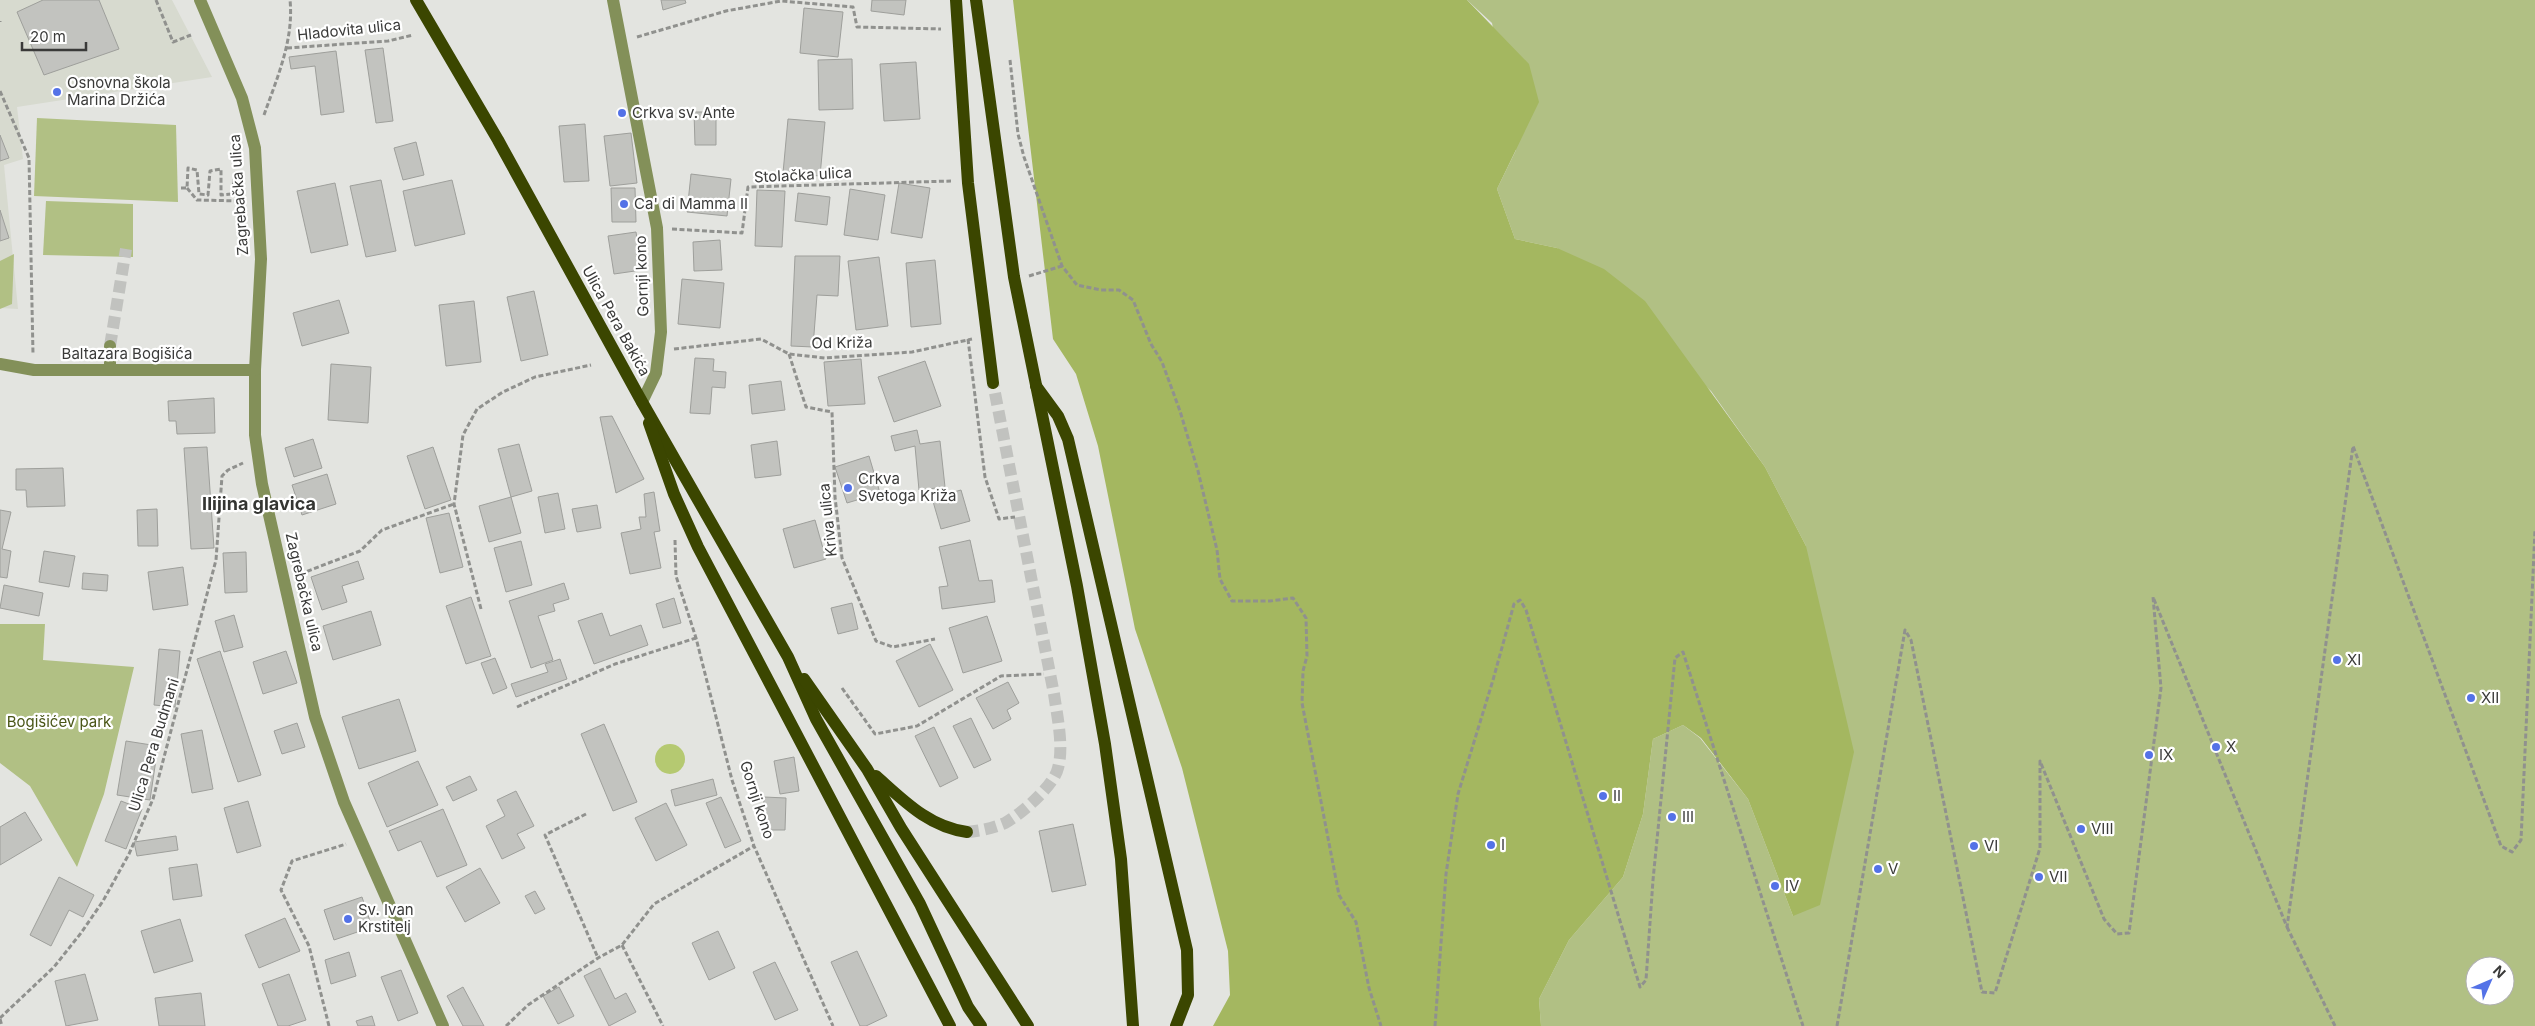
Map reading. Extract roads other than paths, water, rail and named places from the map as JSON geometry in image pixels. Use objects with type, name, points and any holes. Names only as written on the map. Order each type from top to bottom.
[{"type":"main road","name":"Ulica Pera Bakića","points":[[416,0],[498,140],[642,402],[788,657]]},
{"type":"main road","points":[[956,0],[968,183],[993,382]]},
{"type":"main road","points":[[976,0],[1002,200],[1034,382],[1077,586],[1105,744],[1121,859],[1133,1026]]},
{"type":"main road","points":[[1034,382],[1058,416],[1068,439],[1182,931],[1186,950],[1188,995],[1176,1026]]},
{"type":"main road","points":[[642,402],[671,486],[698,547],[950,1026]]},
{"type":"main road","points":[[788,657],[867,769],[902,828],[1028,1026]]},
{"type":"main road","points":[[788,657],[816,719],[920,904],[968,1008],[981,1026]]},
{"type":"main road","points":[[867,769],[931,822],[953,830],[967,832]]},
{"type":"street","name":"Zagrebačka ulica","points":[[200,0],[230,67],[248,115],[255,148],[259,202],[260,294],[255,370],[255,435],[262,484],[316,717],[344,802],[443,1026]]},
{"type":"street","name":"Gornji kono","points":[[612,0],[657,228],[661,332],[656,373],[642,402]]},
{"type":"street","points":[[110,346],[110,370]]},
{"type":"street","name":"Baltazara Bogišića","points":[[0,364],[34,370],[255,370]]},
{"type":"tunnel","points":[[110,346],[126,249]]},
{"type":"tunnel","points":[[967,832],[1005,823],[1019,813],[1044,791],[1055,775],[1060,760],[1059,731],[1054,694],[993,383]]},
{"type":"place","name":"Osnovna škola Marina Držića","points":[[57,92]]},
{"type":"place","name":"Crkva sv. Ante","points":[[622,113]]},
{"type":"place","name":"Ca' di Mamma II","points":[[624,204]]},
{"type":"place","name":"Crkva Svetoga Križa","points":[[848,488]]},
{"type":"place","name":"XI","points":[[2337,660]]},
{"type":"place","name":"XII","points":[[2471,698]]},
{"type":"place","name":"X","points":[[2216,747]]},
{"type":"place","name":"IX","points":[[2149,755]]},
{"type":"place","name":"II","points":[[1603,796]]},
{"type":"place","name":"III","points":[[1672,817]]},
{"type":"place","name":"VIII","points":[[2081,829]]},
{"type":"place","name":"I","points":[[1491,845]]},
{"type":"place","name":"VI","points":[[1974,846]]},
{"type":"place","name":"V","points":[[1878,869]]},
{"type":"place","name":"VII","points":[[2039,877]]},
{"type":"place","name":"IV","points":[[1775,886]]},
{"type":"place","name":"Sv. Ivan Krstitelj","points":[[348,919]]},
{"type":"district","name":"Ilijina glavica","points":[[259,504]]},
{"type":"park label","name":"Bogišićev park","points":[[59,722]]}]
